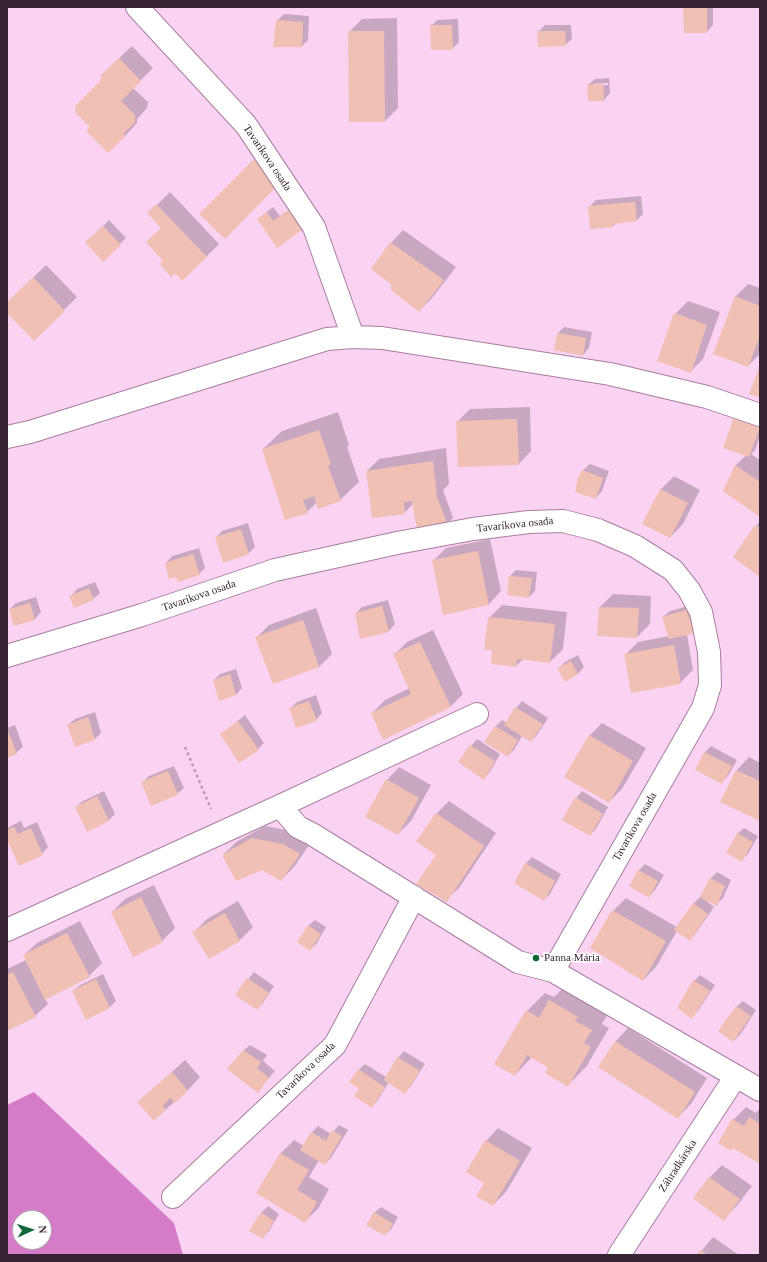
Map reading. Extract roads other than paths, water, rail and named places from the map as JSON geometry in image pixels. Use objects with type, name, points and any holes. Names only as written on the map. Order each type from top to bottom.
[{"type":"street","name":"Tavaríkova osada","points":[[137,7],[246,125],[314,227],[353,337]]},
{"type":"street","points":[[7,436],[38,429],[327,339],[353,337],[382,338],[610,374],[707,397],[760,415]]},
{"type":"street","name":"Tavaríkova osada","points":[[7,656],[142,615],[275,570],[397,543],[466,530],[529,522],[563,521],[598,530],[635,546],[673,570],[689,590],[701,612],[709,652],[710,685],[703,708],[553,971]]},
{"type":"street","points":[[7,930],[280,806],[477,714]]},
{"type":"street","points":[[280,806],[298,827],[518,962],[553,971],[760,1090]]},
{"type":"street","name":"Tavaríkova osada","points":[[173,1197],[335,1045],[414,897]]},
{"type":"street","name":"Záhradkárska","points":[[619,1255],[736,1076]]},
{"type":"place","name":"Panna Mária","points":[[536,958]]}]
